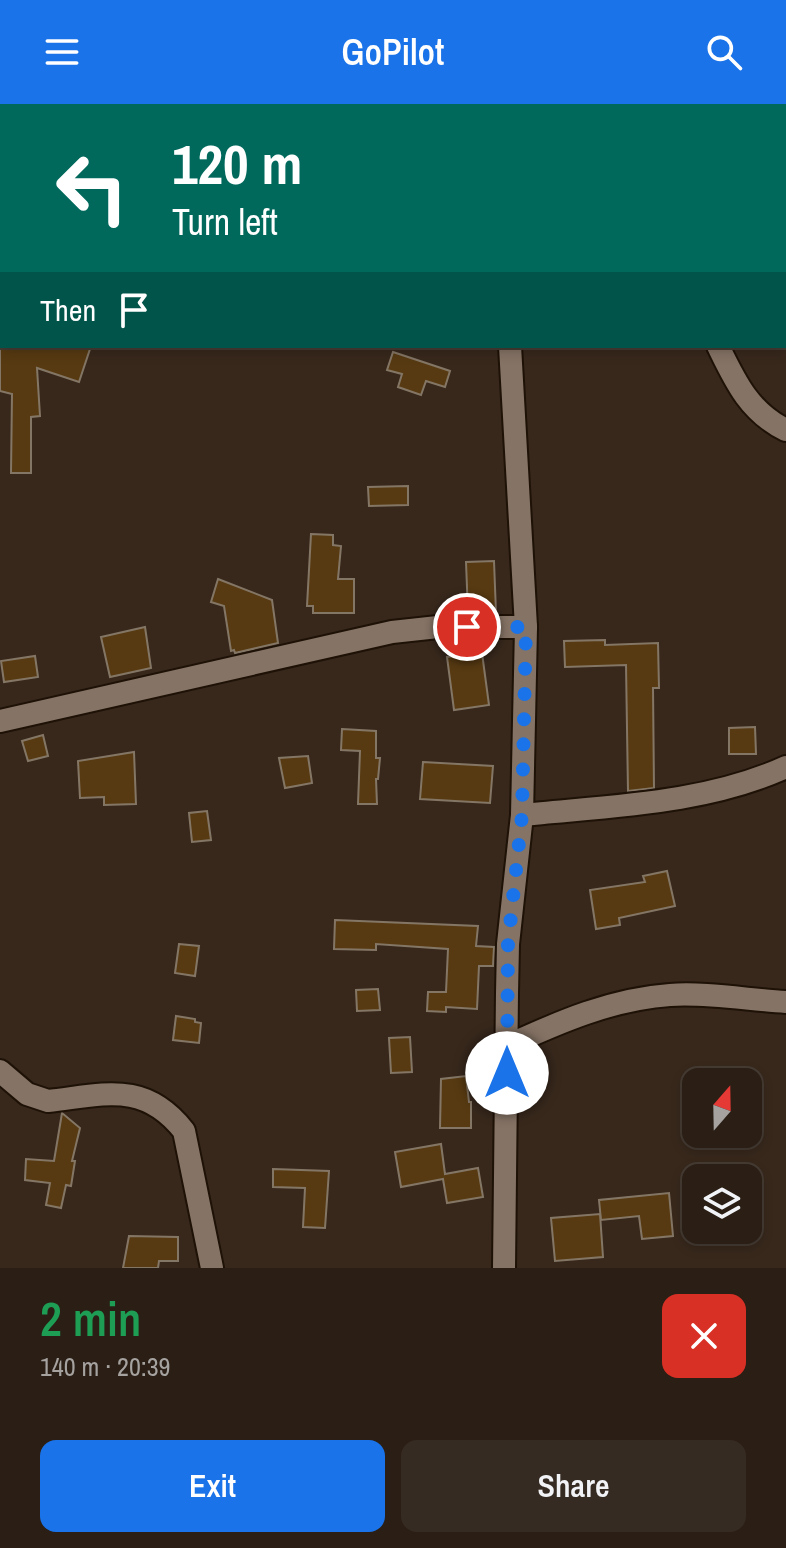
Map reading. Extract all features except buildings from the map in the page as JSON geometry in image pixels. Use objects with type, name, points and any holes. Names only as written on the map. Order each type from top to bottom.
[{"type":"street","points":[[504,1268],[508,944],[522,815],[526,627],[510,348]]},
{"type":"street","points":[[719,348],[752,407],[786,430]]},
{"type":"street","points":[[0,721],[392,632],[438,627],[526,627]]},
{"type":"street","points":[[522,815],[653,802],[712,790],[786,767]]},
{"type":"street","points":[[507,1046],[559,1022],[626,1001],[672,994],[786,1002]]},
{"type":"street","points":[[0,1071],[37,1099],[48,1101],[133,1094],[172,1116],[184,1131],[212,1268]]},
{"type":"route","points":[[467,627],[526,627],[522,815],[508,944],[507,1073]]}]
